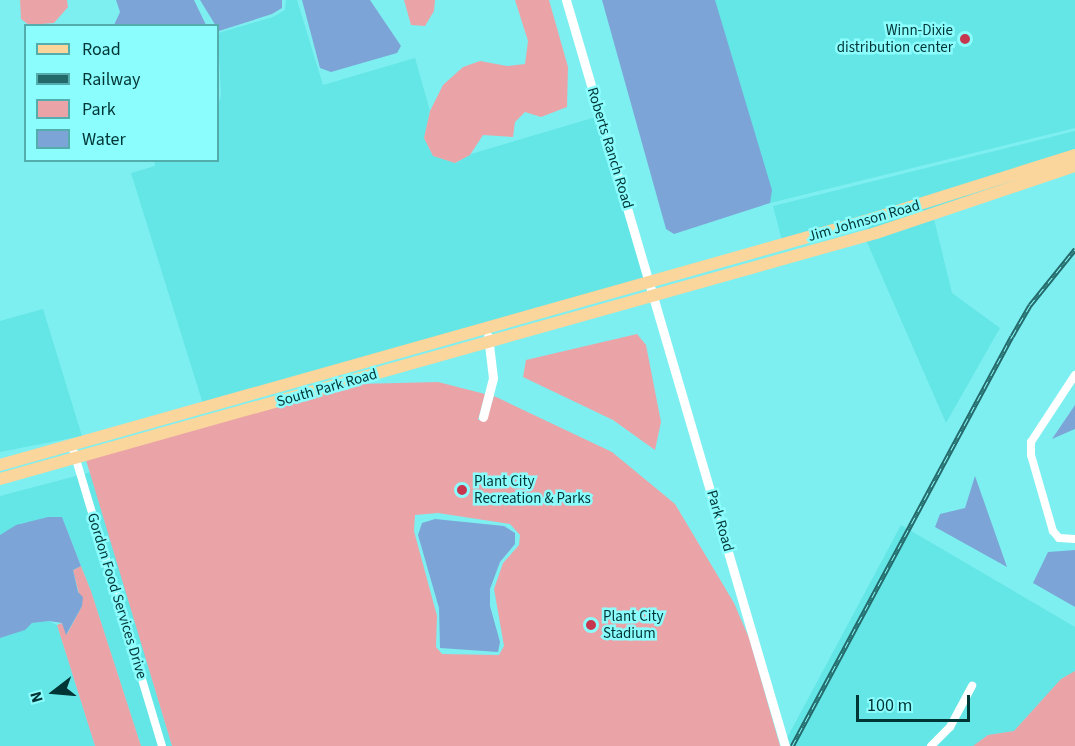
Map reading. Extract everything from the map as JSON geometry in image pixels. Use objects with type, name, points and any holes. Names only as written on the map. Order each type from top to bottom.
[{"type":"main road","name":"Jim Johnson Road","points":[[652,289],[764,250],[872,219],[1075,155]]},
{"type":"main road","name":"Jim Johnson Road","points":[[652,289],[763,265],[975,202],[1075,166]]},
{"type":"main road","points":[[763,265],[774,255],[857,232],[872,219]]},
{"type":"main road","name":"South Park Road","points":[[0,479],[23,473],[74,452],[196,424],[378,374],[488,334],[551,325],[652,289]]},
{"type":"main road","name":"South Park Road","points":[[0,465],[88,449],[171,424],[197,410],[360,364],[488,334],[652,289]]},
{"type":"main road","points":[[196,424],[201,418],[345,378],[360,364]]},
{"type":"street","name":"Roberts Ranch Road","points":[[566,0],[652,289]]},
{"type":"street","name":"Park Road","points":[[652,289],[785,746]]},
{"type":"street","points":[[483,417],[493,378],[488,334]]},
{"type":"street","points":[[1075,375],[1031,442],[1031,455],[1053,531],[1059,538],[1075,539]]},
{"type":"street","name":"Gordon Food Services Drive","points":[[74,452],[162,746]]},
{"type":"street","points":[[931,746],[950,727],[972,686]]},
{"type":"shaded area","points":[[286,0],[297,0],[323,85],[415,58],[430,111],[424,138],[433,156],[456,163],[471,154],[596,117],[645,279],[203,404],[131,173],[155,166],[154,162],[219,162],[221,95],[219,33],[273,17],[285,10]]},
{"type":"shaded area","points":[[713,0],[1075,0],[1075,128],[770,203]]},
{"type":"shaded area","points":[[1075,131],[1075,150],[782,241],[773,206]]},
{"type":"shaded area","points":[[1075,162],[863,232],[874,223]]},
{"type":"shaded area","points":[[934,219],[952,293],[1000,328],[946,423],[866,240]]},
{"type":"shaded area","points":[[43,309],[82,436],[0,452],[0,321]]},
{"type":"shaded area","points":[[91,472],[172,746],[141,746],[91,591],[62,517],[22,523],[0,535],[0,496]]},
{"type":"shaded area","points":[[901,525],[1075,627],[1075,671],[1061,679],[1014,731],[988,735],[973,746],[789,746],[787,738]]},
{"type":"shaded area","points":[[49,621],[57,625],[95,746],[0,746],[0,638],[24,630],[32,623]]},
{"type":"green space","points":[[20,0],[67,0],[68,7],[54,23],[28,24],[21,19]]},
{"type":"green space","points":[[404,0],[435,0],[434,11],[425,26],[411,25]]},
{"type":"green space","points":[[515,0],[549,0],[568,67],[567,107],[541,117],[525,112],[515,122],[513,137],[483,135],[470,155],[455,163],[433,156],[424,138],[430,111],[443,85],[463,67],[480,61],[507,66],[525,64],[528,41]]},
{"type":"green space","points":[[637,334],[646,345],[661,422],[655,450],[613,420],[523,377],[526,360]]},
{"type":"green space","points":[[438,382],[485,394],[478,420],[486,421],[494,396],[612,452],[675,504],[734,603],[749,638],[780,746],[172,746],[86,460],[358,384]],"holes":[[[438,513],[510,524],[520,535],[519,545],[503,563],[494,589],[504,646],[499,655],[442,654],[436,647],[437,616],[414,531],[415,515]]]},
{"type":"green space","points":[[81,566],[141,746],[95,746],[57,625],[62,623],[67,634],[82,606],[73,570]]},
{"type":"green space","points":[[1075,671],[1075,746],[973,746],[988,735],[1014,731],[1061,679]]},
{"type":"water","points":[[116,0],[194,0],[206,24],[114,24],[120,12]]},
{"type":"water","points":[[200,0],[282,0],[282,8],[272,14],[219,31],[219,24],[215,24]]},
{"type":"water","points":[[302,0],[370,0],[401,46],[397,53],[331,72],[320,68]]},
{"type":"water","points":[[602,0],[715,0],[772,190],[770,203],[674,234],[666,229]]},
{"type":"water","points":[[1075,405],[1075,429],[1052,439]]},
{"type":"water","points":[[975,476],[1007,567],[935,527],[940,514],[965,508]]},
{"type":"water","points":[[48,517],[62,517],[81,566],[73,570],[78,592],[83,597],[82,606],[66,635],[62,623],[49,621],[32,623],[25,630],[0,638],[0,535],[16,525]]},
{"type":"water","points":[[435,519],[504,526],[515,533],[515,544],[500,562],[490,589],[490,606],[500,642],[498,652],[440,648],[439,608],[418,535],[422,523]]},
{"type":"water","points":[[1075,550],[1075,607],[1033,583],[1048,552]]},
{"type":"railway","points":[[792,746],[1012,336],[1030,305],[1075,249]]},
{"type":"place","name":"Winn-Dixie distribution center","points":[[965,39]]},
{"type":"place","name":"Plant City Recreation & Parks","points":[[462,490]]},
{"type":"place","name":"Plant City Stadium","points":[[591,625]]}]
